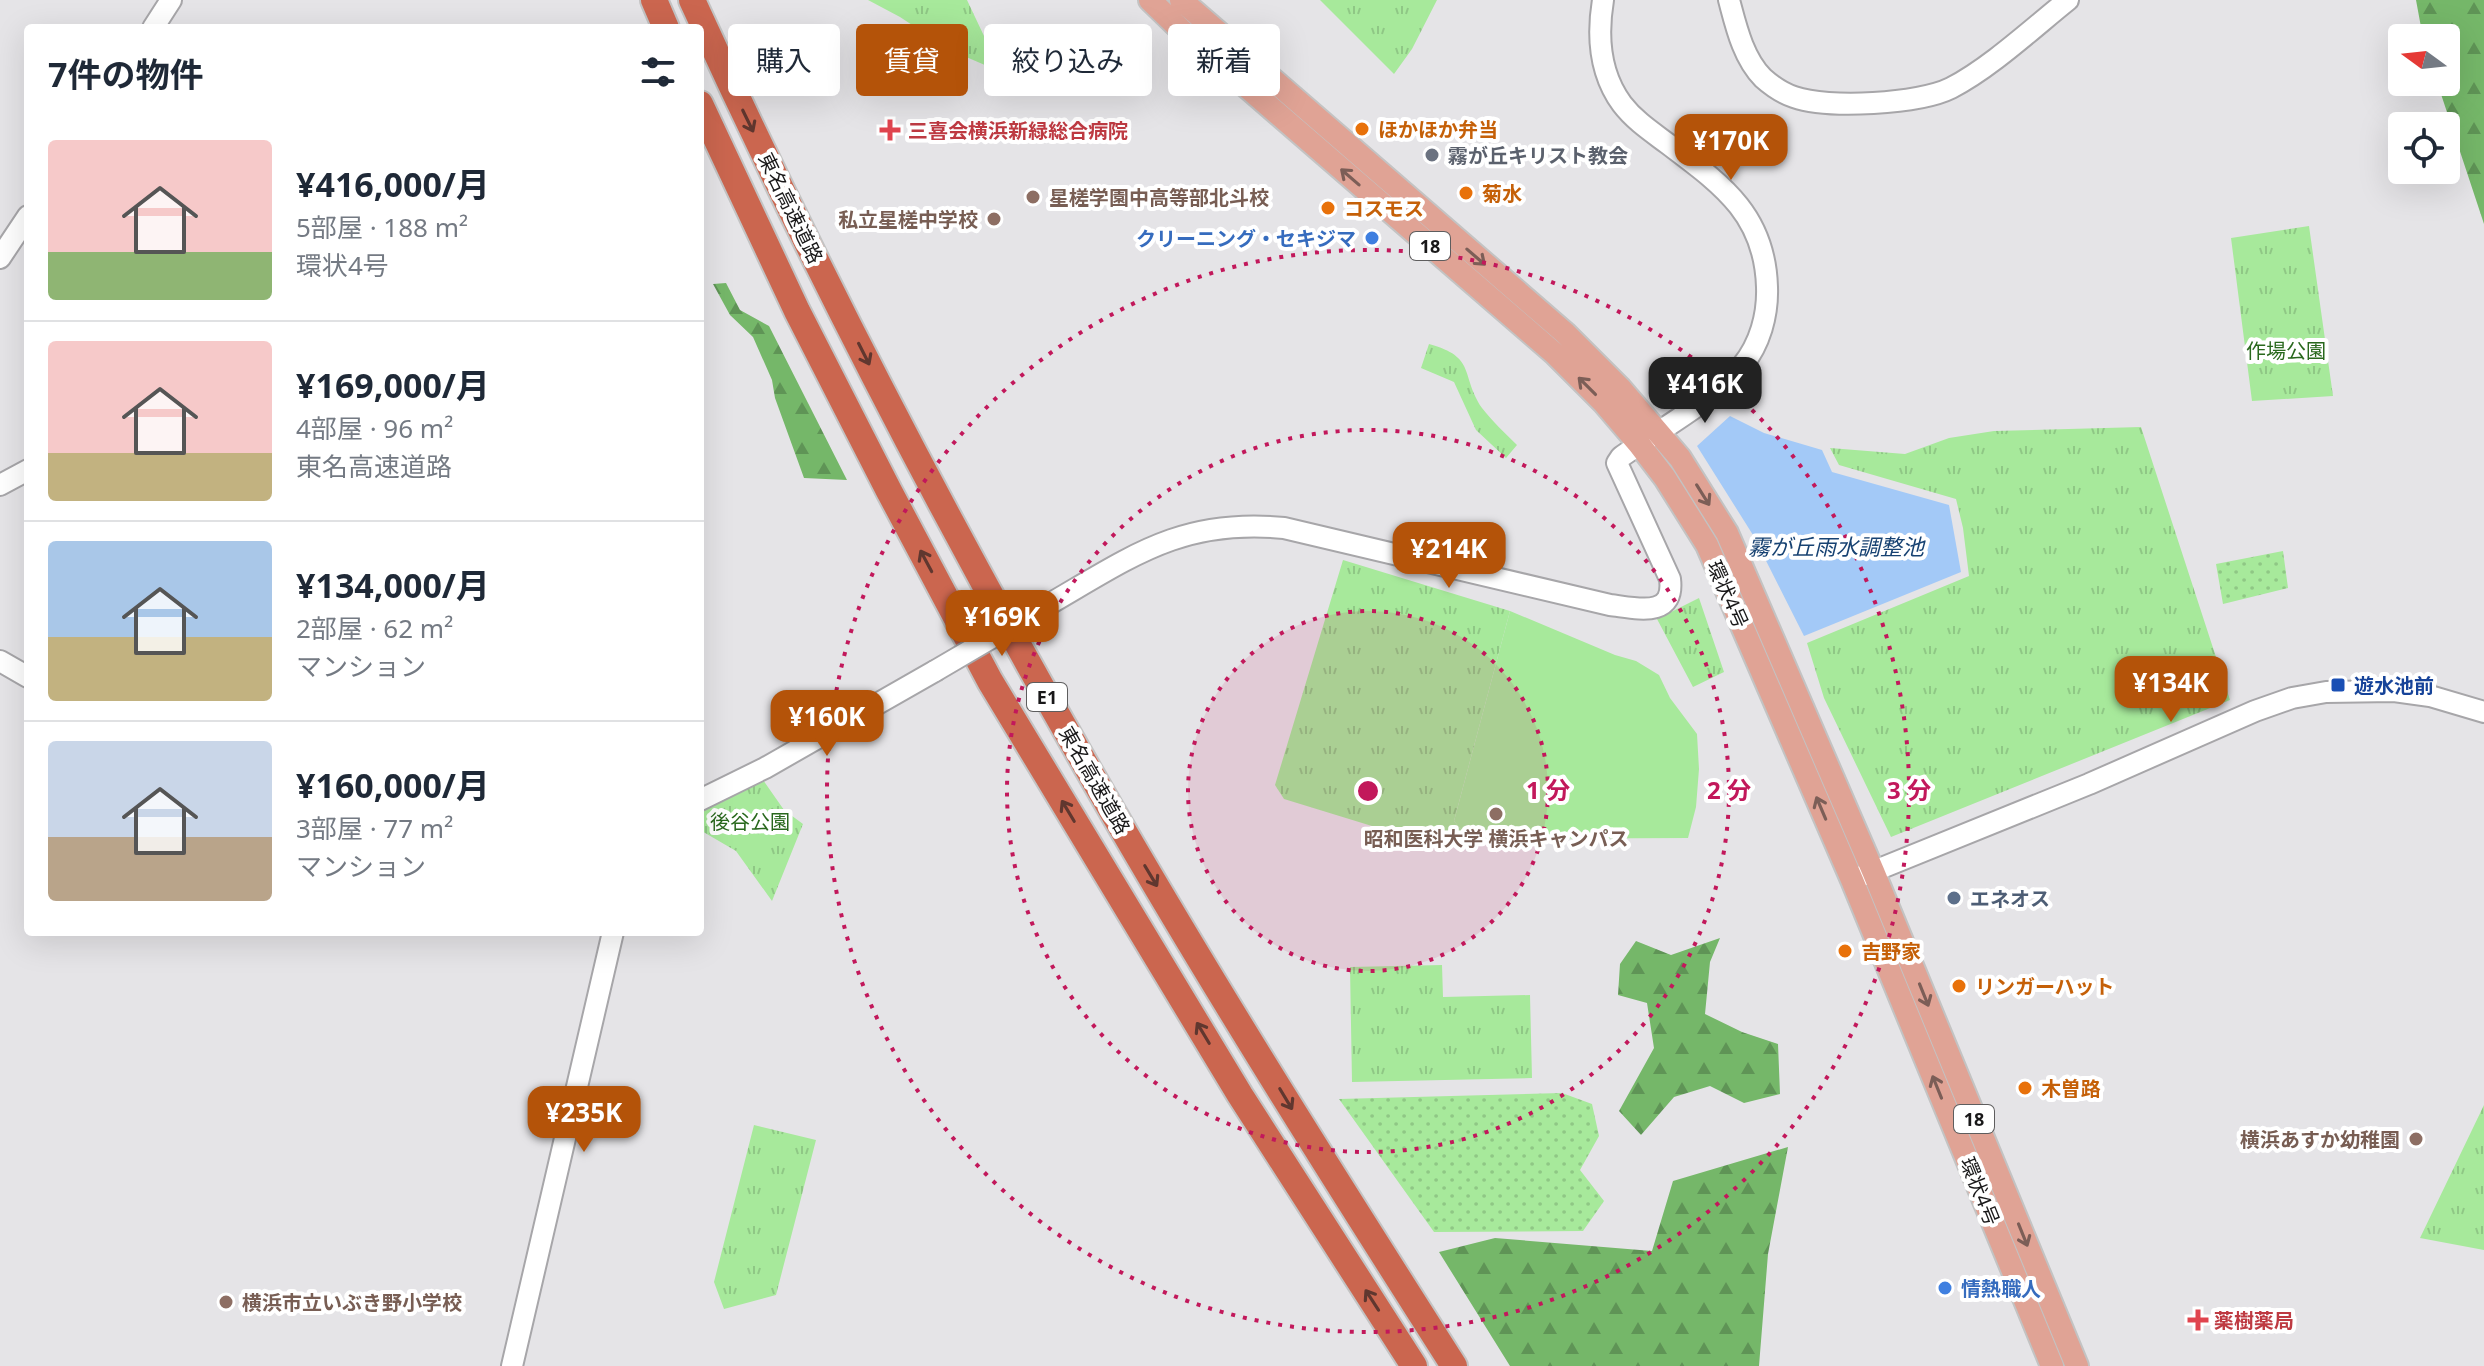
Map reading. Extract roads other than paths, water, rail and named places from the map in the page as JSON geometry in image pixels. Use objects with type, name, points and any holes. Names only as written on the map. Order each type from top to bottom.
[{"type":"highway","points":[[654,0],[664,24]]},
{"type":"highway","name":"東名高速道路","points":[[692,0],[703,24]]},
{"type":"highway","name":"東名高速道路","points":[[704,27],[835,296],[1019,646],[1129,839],[1319,1153],[1454,1366]]},
{"type":"highway","name":"東名高速道路","points":[[704,113],[797,311],[990,681],[1240,1095],[1414,1366]]},
{"type":"main road","name":"環状4号","points":[[1150,0],[1555,354],[1604,403],[1648,438]]},
{"type":"main road","name":"環状4号","points":[[1181,0],[1565,333],[1620,388],[1648,438],[1665,478],[1707,545],[1862,876],[2077,1366]]},
{"type":"main road","name":"環状4号","points":[[1862,876],[2052,1366]]},
{"type":"street","points":[[158,24],[171,0]]},
{"type":"street","points":[[159,24],[178,0]]},
{"type":"street","points":[[1591,0],[1587,45],[1600,91],[1611,110],[1634,135],[1709,190],[1727,209],[1748,249],[1754,274],[1754,300],[1743,345],[1725,382]]},
{"type":"street","points":[[704,798],[765,768],[1142,551],[1179,536],[1219,527],[1250,525],[1284,528],[1610,605],[1644,609],[1658,607],[1667,601],[1671,590],[1670,579],[1617,463],[1741,368],[1763,326],[1767,300],[1766,274],[1761,246],[1737,201],[1717,181],[1643,126],[1621,103],[1606,71],[1600,46],[1603,0]]},
{"type":"street","points":[[1729,0],[1743,44],[1760,75],[1774,88],[1816,102],[1922,98],[1948,89],[1968,78],[2068,0]]},
{"type":"street","points":[[0,258],[24,222]]},
{"type":"street","points":[[0,485],[24,472]]},
{"type":"street","points":[[0,661],[24,675]]},
{"type":"street","points":[[1862,876],[2292,698],[2326,692],[2394,691],[2430,696],[2484,712]]},
{"type":"street","points":[[512,1366],[612,936]]},
{"type":"water","name":"霧が丘雨水調整池","points":[[1730,416],[1764,433],[1822,450],[1832,472],[1949,505],[1961,572],[1804,636],[1753,535],[1697,446]]},
{"type":"place","name":"ほかほか弁当","points":[[1362,129]]},
{"type":"place","name":"三喜会横浜新緑総合病院","points":[[890,130]]},
{"type":"place","name":"霧が丘キリスト教会","points":[[1432,155]]},
{"type":"place","name":"菊水","points":[[1466,193]]},
{"type":"place","name":"星槎学園中高等部北斗校","points":[[1033,197]]},
{"type":"place","name":"コスモス","points":[[1328,208]]},
{"type":"place","name":"私立星槎中学校","points":[[994,219]]},
{"type":"place","name":"クリーニング・セキジマ","points":[[1372,238]]},
{"type":"place","name":"遊水池前","points":[[2338,685]]},
{"type":"place","name":"昭和医科大学 横浜キャンパス","points":[[1496,814]]},
{"type":"place","name":"エネオス","points":[[1954,898]]},
{"type":"place","name":"吉野家","points":[[1845,951]]},
{"type":"place","name":"リンガーハット","points":[[1959,986]]},
{"type":"place","name":"木曽路","points":[[2025,1088]]},
{"type":"place","name":"横浜あすか幼稚園","points":[[2416,1139]]},
{"type":"place","name":"情熱職人","points":[[1945,1288]]},
{"type":"place","name":"横浜市立いぶき野小学校","points":[[226,1302]]},
{"type":"place","name":"薬樹薬局","points":[[2198,1320]]},
{"type":"park label","name":"作場公園","points":[[2286,350]]},
{"type":"park label","name":"後谷公園","points":[[750,821]]}]
